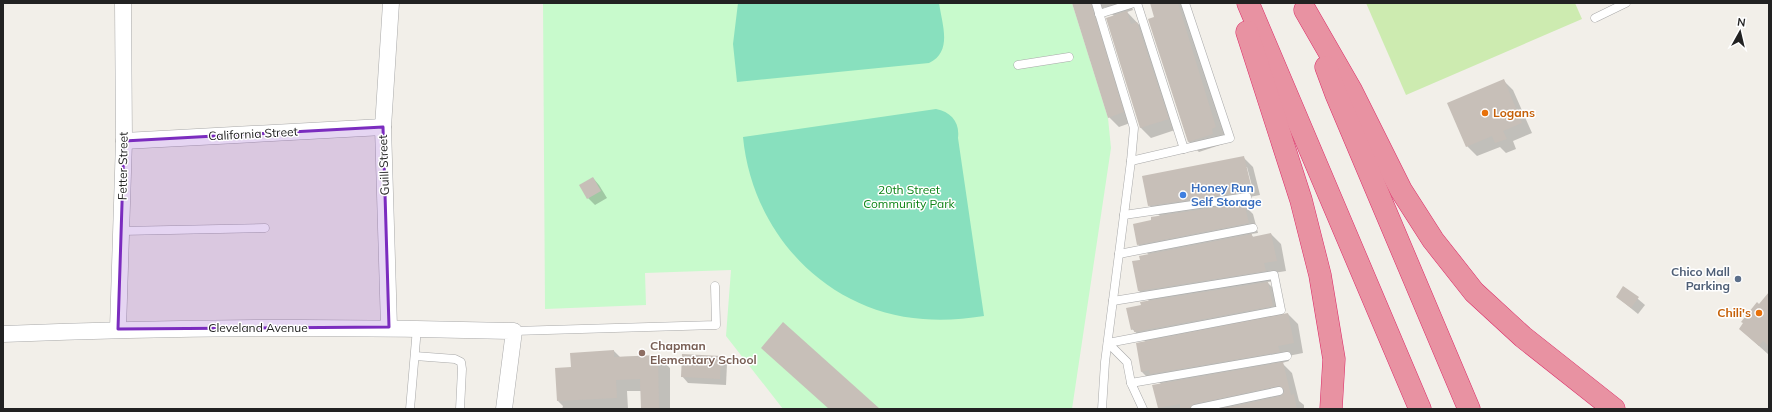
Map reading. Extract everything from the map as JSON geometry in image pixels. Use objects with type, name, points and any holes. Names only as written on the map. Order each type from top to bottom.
[{"type":"highway","points":[[1241,3],[1246,28],[1301,200],[1320,276],[1334,359],[1331,409]]},
{"type":"highway","points":[[1248,3],[1420,409]]},
{"type":"highway","points":[[1304,6],[1336,94],[1469,409]]},
{"type":"highway","points":[[1304,6],[1351,90],[1401,190],[1433,240],[1474,292],[1523,338],[1614,409]]},
{"type":"street","name":"Fetter Street","points":[[118,329],[124,141],[123,3]]},
{"type":"street","name":"Guill Street","points":[[389,327],[382,127],[391,3]]},
{"type":"street","name":"California Street","points":[[124,141],[382,127]]},
{"type":"street","name":"Cleveland Avenue","points":[[3,334],[118,329],[389,327],[514,331]]},
{"type":"street","points":[[504,409],[514,331]]},
{"type":"lane","points":[[1096,3],[1134,128],[1108,343],[1102,409]]},
{"type":"lane","points":[[1099,14],[1134,3]]},
{"type":"lane","points":[[1137,3],[1184,149]]},
{"type":"lane","points":[[1131,161],[1230,138],[1185,3]]},
{"type":"lane","points":[[1594,18],[1626,3]]},
{"type":"lane","points":[[1018,65],[1069,57]]},
{"type":"lane","points":[[1124,215],[1247,197]]},
{"type":"lane","points":[[121,231],[265,228]]},
{"type":"lane","points":[[1119,254],[1253,228]]},
{"type":"lane","points":[[1108,343],[1281,310],[1274,274],[1113,301]]},
{"type":"lane","points":[[514,331],[716,325],[715,286]]},
{"type":"lane","points":[[410,409],[417,328]]},
{"type":"lane","points":[[1108,343],[1127,362],[1131,383],[1143,409]]},
{"type":"lane","points":[[414,356],[455,359],[461,362],[460,409]]},
{"type":"lane","points":[[1131,383],[1287,356]]},
{"type":"lane","points":[[1195,409],[1279,391]]},
{"type":"highlighted area","points":[[383,127],[389,327],[118,329],[124,141]]},
{"type":"green space","name":"20th Street Community Park","points":[[543,3],[1072,3],[1108,118],[1111,148],[1072,409],[783,409],[726,336],[731,270],[645,273],[646,305],[545,309]]},
{"type":"green space","points":[[738,3],[939,3],[944,45],[936,58],[929,63],[737,82],[733,44]]},
{"type":"green space","points":[[1366,3],[1575,3],[1582,19],[1406,95]]},
{"type":"green space","points":[[936,109],[950,115],[958,127],[958,138],[984,316],[931,320],[887,313],[855,301],[825,283],[800,261],[778,234],[761,205],[749,172],[743,137]]},
{"type":"building","points":[[1072,3],[1091,3],[1124,112],[1108,118]]},
{"type":"building","points":[[1150,3],[1178,3],[1216,127],[1212,129],[1213,134],[1188,142],[1148,19],[1154,17]]},
{"type":"building","points":[[1127,11],[1131,24],[1137,22],[1169,119],[1140,128],[1106,18]]},
{"type":"building","name":"Logans","points":[[1504,79],[1522,123],[1503,131],[1507,139],[1495,143],[1492,136],[1466,147],[1447,103]]},
{"type":"building","points":[[1244,156],[1251,185],[1240,187],[1241,192],[1148,206],[1142,176]]},
{"type":"building","points":[[593,177],[601,191],[587,199],[579,185]]},
{"type":"building","points":[[1244,203],[1249,223],[1137,245],[1133,224],[1151,220],[1151,217]]},
{"type":"building","points":[[1271,233],[1277,261],[1264,263],[1266,271],[1138,291],[1132,261],[1140,260],[1139,256],[1252,234],[1252,237]]},
{"type":"building","points":[[1268,282],[1273,306],[1134,332],[1134,329],[1131,330],[1126,308],[1141,305],[1140,302]]},
{"type":"building","points":[[1623,286],[1639,297],[1631,308],[1616,297]]},
{"type":"building","name":"Chili's","points":[[1769,292],[1769,346],[1763,341],[1759,346],[1739,329],[1743,323],[1741,322],[1757,302],[1759,304]]},
{"type":"building","points":[[1288,313],[1294,343],[1278,346],[1280,352],[1150,374],[1149,370],[1141,372],[1136,343]]},
{"type":"building","points":[[783,322],[880,409],[829,409],[761,348]]},
{"type":"building","points":[[614,350],[614,357],[658,355],[659,409],[641,409],[640,379],[616,380],[617,398],[557,401],[555,368],[571,367],[570,353]]},
{"type":"building","points":[[682,354],[721,356],[720,379],[681,377]]},
{"type":"building","points":[[1283,362],[1291,395],[1294,394],[1297,409],[1221,409],[1281,396],[1284,393],[1284,389],[1278,386],[1194,404],[1190,409],[1180,409],[1180,404],[1158,408],[1152,385]]},
{"type":"place","name":"Logans","points":[[1485,113]]},
{"type":"place","name":"Honey Run Self Storage","points":[[1183,195]]},
{"type":"place","name":"Chico Mall Parking","points":[[1738,279]]},
{"type":"place","name":"Chili's","points":[[1759,313]]},
{"type":"place","name":"Chapman Elementary School","points":[[642,353]]}]
